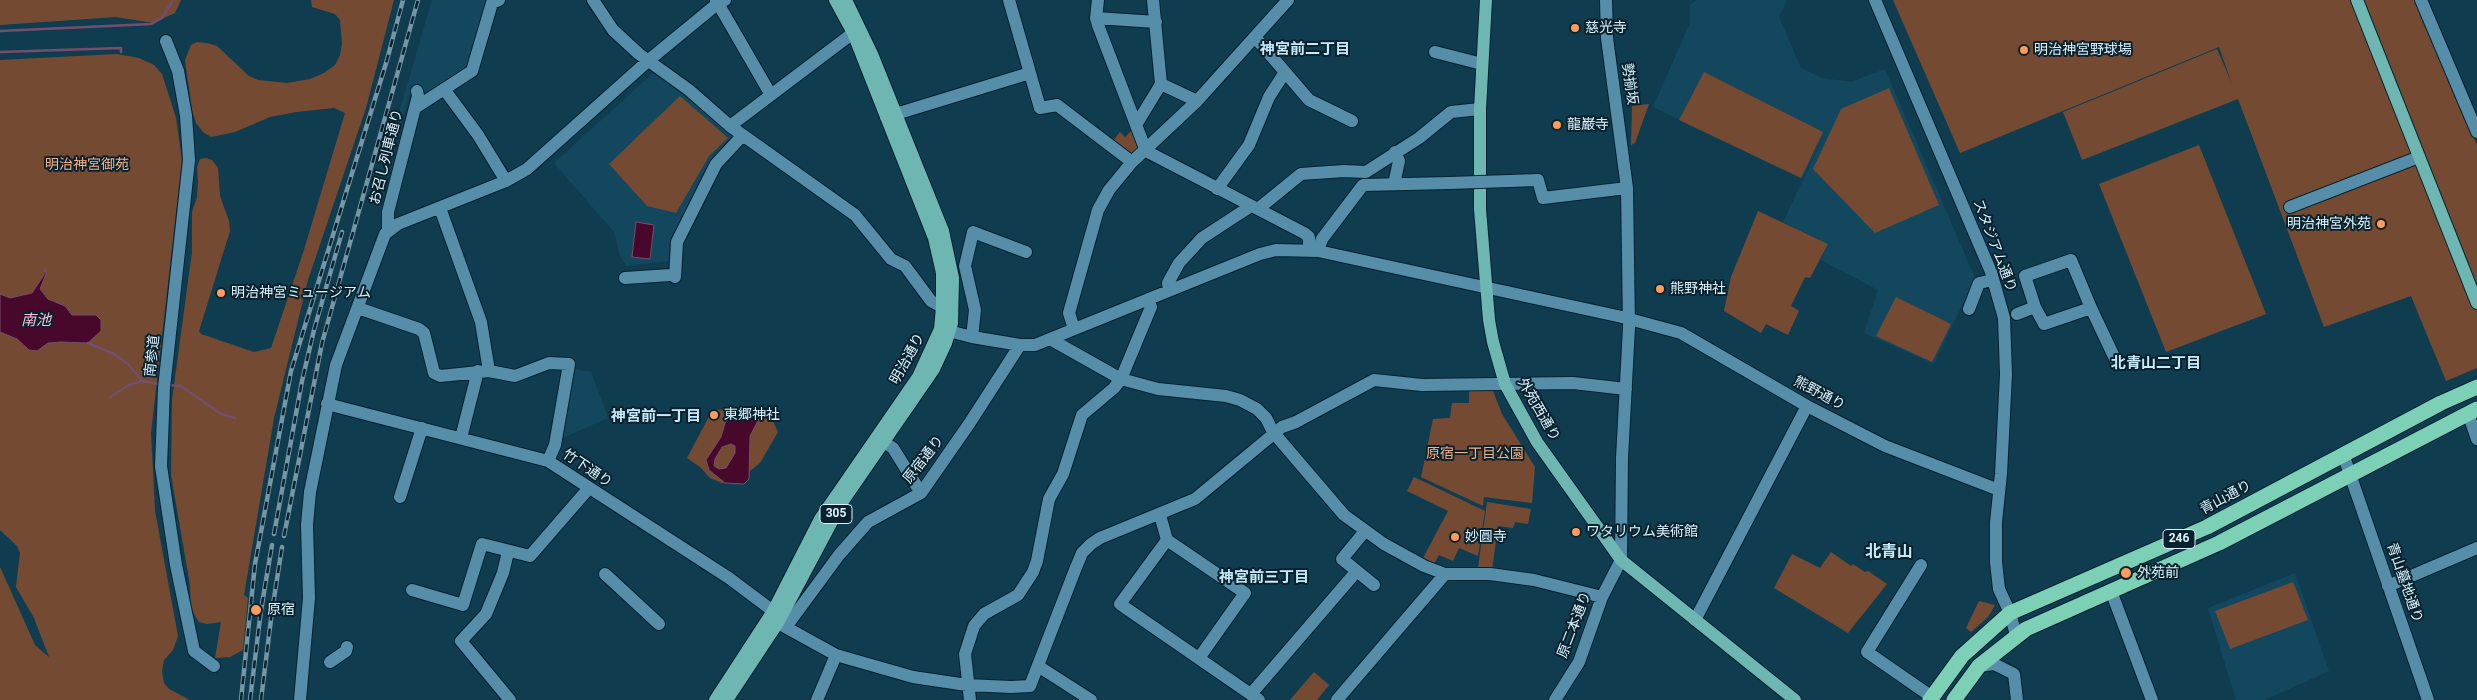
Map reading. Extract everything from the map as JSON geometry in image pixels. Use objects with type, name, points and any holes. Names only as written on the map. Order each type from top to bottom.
[{"type":"highway","name":"青山通り","points":[[1931,699],[1962,656],[2010,613],[2207,527],[2441,403],[2477,387]]},
{"type":"highway","name":"246","points":[[1954,700],[1979,666],[2016,635],[2038,623],[2219,543],[2473,411]]},
{"type":"main road","name":"明治通り","points":[[727,700],[779,620],[843,501],[934,369],[945,330],[953,287],[943,231],[853,33],[835,0]]},
{"type":"main road","name":"明治通り","points":[[715,700],[779,620],[820,519],[918,377],[945,330],[942,308],[942,273],[934,238],[891,116],[872,54],[846,0]]},
{"type":"main road","name":"外苑西通り","points":[[1486,0],[1480,109],[1480,209],[1485,288],[1493,342],[1505,384],[1537,442],[1621,560],[1795,700]]},
{"type":"main road","points":[[2357,0],[2477,303]]},
{"type":"street","points":[[415,108],[472,71],[492,3],[499,0]]},
{"type":"street","points":[[593,0],[612,30],[689,90],[730,126],[854,215],[881,249],[891,259],[904,266],[931,301],[942,308]]},
{"type":"street","points":[[1009,0],[1040,108],[1057,105],[1132,162]]},
{"type":"street","points":[[1098,0],[1096,18],[1146,151],[1304,233],[1309,238],[1314,250]]},
{"type":"street","points":[[1136,125],[1161,84],[1153,0]]},
{"type":"street","points":[[1074,329],[1069,313],[1098,210],[1117,177],[1197,101],[1288,0]]},
{"type":"street","name":"勢揃坂","points":[[1606,0],[1607,38],[1627,188],[1629,319],[1621,560]]},
{"type":"street","name":"スタジアム通り","points":[[1875,0],[1993,280],[2004,318],[2006,347],[2005,412],[1996,522],[1996,562],[1999,590],[2010,613],[2016,635]]},
{"type":"street","points":[[2421,0],[2477,132]]},
{"type":"street","points":[[300,700],[309,598],[307,508],[327,404],[340,351],[358,308],[383,238],[388,230],[506,181],[527,168],[719,1],[771,95]]},
{"type":"street","points":[[1096,18],[1156,22]]},
{"type":"street","points":[[730,126],[853,33]]},
{"type":"street","points":[[1254,37],[1309,100],[1352,121]]},
{"type":"street","name":"南参道","points":[[166,41],[178,71],[186,116],[189,160],[165,381],[160,466],[176,565],[194,651],[214,666]]},
{"type":"street","points":[[1435,52],[1482,64]]},
{"type":"street","points":[[1217,189],[1249,145],[1269,98],[1285,72]]},
{"type":"street","points":[[891,116],[1030,73]]},
{"type":"street","points":[[1161,84],[1197,101]]},
{"type":"street","points":[[444,89],[478,135],[506,181]]},
{"type":"street","name":"お召し列車通り","points":[[388,230],[388,212],[415,108],[417,91]]},
{"type":"street","points":[[1170,290],[1168,283],[1179,263],[1202,238],[1254,207],[1300,174],[1344,171],[1366,172],[1419,138],[1451,112],[1480,109]]},
{"type":"street","points":[[625,278],[673,276],[677,242],[716,164],[743,135]]},
{"type":"street","points":[[1394,184],[1399,161],[1395,152]]},
{"type":"street","points":[[2290,207],[2419,157]]},
{"type":"street","points":[[1314,250],[1363,185],[1538,180],[1544,198],[1627,188]]},
{"type":"street","points":[[440,208],[481,322],[483,371],[461,438]]},
{"type":"street","points":[[972,337],[975,310],[965,266],[973,232],[1026,252]]},
{"type":"street","name":"熊野通り","points":[[945,330],[972,337],[1020,345],[1035,344],[1260,254],[1276,250],[1314,250],[1629,319],[1681,333],[1806,406],[1885,446],[1999,490]]},
{"type":"street","points":[[2091,308],[2044,324],[2035,307],[2025,276],[2071,260],[2117,363]]},
{"type":"street","points":[[1969,309],[1979,283],[1993,280]]},
{"type":"street","points":[[970,700],[965,654],[974,626],[984,614],[1018,595],[1033,572],[1037,562],[1049,499],[1063,474],[1082,414],[1114,388],[1121,379],[1151,306],[1148,299]]},
{"type":"street","points":[[2017,314],[2035,307]]},
{"type":"street","points":[[358,308],[424,332],[436,374],[458,375],[483,371],[514,376],[549,363],[569,364],[555,445],[548,461]]},
{"type":"street","points":[[1050,339],[1121,379],[1158,388],[1189,391],[1240,400],[1262,412],[1273,432],[1334,503],[1365,531],[1407,558],[1444,574],[1510,576],[1557,585],[1602,597]]},
{"type":"street","name":"原宿通り","points":[[779,620],[810,594],[839,555],[868,522],[921,493],[970,424],[1020,345]]},
{"type":"street","points":[[1091,700],[1072,695],[1038,666],[1082,553],[1100,538],[1195,500],[1209,490],[1273,432],[1374,380],[1422,385],[1573,383],[1626,389]]},
{"type":"street","name":"竹下通り","points":[[327,404],[548,461],[729,578],[779,620],[836,655],[913,677],[967,685],[1030,686],[1038,666]]},
{"type":"street","points":[[1695,620],[1806,406]]},
{"type":"street","points":[[2473,411],[2477,439]]},
{"type":"street","points":[[400,497],[422,428]]},
{"type":"street","points":[[884,443],[892,448],[921,493]]},
{"type":"street","name":"青山墓地通り","points":[[2343,454],[2428,700]]},
{"type":"street","points":[[412,590],[462,605],[482,544],[530,556],[589,488]]},
{"type":"street","points":[[1160,515],[1167,540],[1244,593],[1199,658]]},
{"type":"street","points":[[1365,531],[1342,559],[1374,585]]},
{"type":"street","points":[[1167,540],[1120,604],[1255,697],[1356,572]]},
{"type":"street","points":[[2388,586],[2477,548]]},
{"type":"street","points":[[508,552],[503,573],[486,614],[461,641],[510,700]]},
{"type":"street","name":"原二本通り","points":[[1555,700],[1579,662],[1602,597],[1621,560]]},
{"type":"street","points":[[1921,565],[1867,652],[1931,699]]},
{"type":"street","points":[[605,574],[658,624]]},
{"type":"street","points":[[1337,700],[1444,574]]},
{"type":"street","points":[[2111,591],[2152,700]]},
{"type":"street","points":[[330,662],[346,651],[347,647]]},
{"type":"street","points":[[817,700],[836,655]]},
{"type":"street","points":[[1979,666],[1994,664],[2014,674],[2017,700]]},
{"type":"shaded area","points":[[432,0],[487,0],[468,67],[427,94],[411,90],[396,142],[391,140]]},
{"type":"shaded area","points":[[1696,0],[1787,0],[1779,17],[1801,68],[1822,78],[1851,82],[1885,69],[1975,278],[1934,364],[1864,333],[1878,290],[1821,260],[1828,244],[1783,222],[1832,119],[1802,179],[1653,107],[1690,23],[1690,5]]},
{"type":"shaded area","points":[[659,73],[737,135],[713,165],[670,240],[670,261],[626,266],[619,254],[615,233],[554,163],[652,74]]},
{"type":"shaded area","points":[[570,368],[591,372],[608,418],[565,437],[559,432]]},
{"type":"shaded area","points":[[2295,573],[2329,671],[2265,700],[2236,700],[2208,608]]},
{"type":"green space","points":[[0,0],[181,0],[175,13],[153,23],[116,17],[0,25]]},
{"type":"green space","points":[[311,0],[394,0],[366,108],[308,280],[274,418],[244,595],[248,598],[243,650],[230,657],[215,658],[221,622],[207,624],[199,622],[191,609],[190,585],[171,475],[172,400],[192,252],[192,212],[197,197],[197,167],[200,159],[206,158],[212,160],[218,168],[220,196],[229,221],[230,231],[199,331],[201,334],[254,352],[271,348],[303,253],[345,113],[334,108],[296,112],[270,117],[235,132],[211,137],[203,132],[196,123],[192,110],[185,60],[191,45],[197,42],[217,46],[249,76],[258,80],[287,83],[310,79],[324,73],[335,65],[340,55],[342,44],[340,20],[335,14],[312,7]]},
{"type":"green space","name":"明治神宮外苑","points":[[1893,0],[2418,0],[2477,145],[2477,368],[2446,381],[2411,296],[2324,327],[2238,99],[2082,160],[2063,112],[2217,49],[2232,84],[2219,47],[1960,153]]},
{"type":"green space","name":"明治神宮御苑","points":[[117,54],[139,58],[154,65],[162,74],[176,118],[182,160],[151,433],[155,511],[178,636],[173,650],[164,660],[162,672],[164,683],[169,689],[190,700],[0,700],[0,567],[35,645],[49,657],[34,618],[16,587],[20,553],[17,546],[0,530],[0,60]]},
{"type":"green space","points":[[1704,72],[1823,132],[1801,178],[1679,120]]},
{"type":"green space","points":[[1889,88],[1939,205],[1875,233],[1813,169],[1841,109]]},
{"type":"green space","points":[[680,96],[728,138],[709,156],[676,213],[647,206],[609,164]]},
{"type":"green space","points":[[1649,104],[1635,143],[1631,145],[1632,106]]},
{"type":"green space","points":[[1133,129],[1143,149],[1132,158],[1112,142],[1120,132],[1125,137]]},
{"type":"green space","points":[[2199,145],[2266,314],[2166,352],[2099,184]]},
{"type":"green space","points":[[1758,211],[1828,244],[1810,278],[1805,277],[1791,306],[1799,311],[1788,335],[1766,324],[1761,333],[1724,311],[1731,277]]},
{"type":"green space","points":[[1896,297],[1951,324],[1932,362],[1876,336]]},
{"type":"green space","name":"原宿一丁目公園","points":[[1491,386],[1502,414],[1535,467],[1532,503],[1484,497],[1483,506],[1421,477],[1433,419],[1450,418],[1452,403],[1469,403],[1469,387]]},
{"type":"green space","points":[[713,409],[770,415],[778,432],[760,463],[740,479],[722,483],[710,478],[700,467],[687,458]]},
{"type":"green space","points":[[1414,477],[1485,511],[1478,556],[1459,548],[1453,561],[1439,555],[1434,564],[1423,558],[1448,511],[1407,491]]},
{"type":"green space","points":[[1487,502],[1531,509],[1528,524],[1515,522],[1513,528],[1498,526],[1492,570],[1478,568]]},
{"type":"green space","points":[[1831,552],[1851,566],[1853,564],[1865,572],[1868,571],[1887,584],[1848,633],[1774,588],[1792,554],[1820,568]]},
{"type":"green space","points":[[2293,582],[2308,620],[2230,649],[2215,611]]},
{"type":"green space","points":[[1979,601],[1995,605],[1988,617],[1971,632],[1966,628]]},
{"type":"green space","points":[[1314,672],[1329,685],[1317,700],[1290,700]]},
{"type":"water","points":[[636,222],[654,225],[650,259],[632,257]]},
{"type":"water","name":"南池","points":[[45,268],[46,274],[40,289],[48,299],[65,306],[72,315],[96,315],[101,320],[101,331],[88,343],[48,343],[37,351],[29,350],[17,339],[0,332],[0,294],[10,298],[32,293],[44,275]]},
{"type":"water","points":[[743,413],[760,417],[750,436],[749,479],[744,484],[725,483],[709,470],[706,460],[721,437],[725,423],[729,419]],"holes":[[[731,444],[735,446],[735,453],[726,468],[719,469],[714,466],[715,459],[722,447]]]},
{"type":"waterway","points":[[0,31],[151,24],[162,18],[173,0]]},
{"type":"waterway","points":[[0,52],[121,48],[121,52]]},
{"type":"waterway","points":[[88,343],[114,354],[128,364],[142,381],[160,384]]},
{"type":"waterway","points":[[110,397],[129,385],[142,381]]},
{"type":"waterway","points":[[168,385],[181,386],[221,414],[235,418]]},
{"type":"railway","points":[[241,700],[255,564],[291,371],[387,60],[403,0]]},
{"type":"railway","points":[[284,536],[322,343],[418,0]]},
{"type":"railway","points":[[274,534],[302,381],[314,330],[342,232]]},
{"type":"railway","points":[[250,700],[261,610],[272,545]]},
{"type":"railway","points":[[261,700],[282,547]]},
{"type":"place","name":"慈光寺","points":[[1575,28]]},
{"type":"place","name":"明治神宮野球場","points":[[2024,50]]},
{"type":"place","name":"龍巌寺","points":[[1557,125]]},
{"type":"place","name":"明治神宮外苑","points":[[2381,224]]},
{"type":"place","name":"熊野神社","points":[[1660,289]]},
{"type":"place","name":"明治神宮ミュージアム","points":[[221,293]]},
{"type":"place","name":"東郷神社","points":[[714,415]]},
{"type":"place","name":"ワタリウム美術館","points":[[1576,532]]},
{"type":"place","name":"妙圓寺","points":[[1455,537]]},
{"type":"place","name":"外苑前","points":[[2126,573]]},
{"type":"place","name":"原宿","points":[[256,610]]},
{"type":"district","name":"神宮前二丁目","points":[[1305,50]]},
{"type":"district","name":"北青山二丁目","points":[[2156,364]]},
{"type":"district","name":"神宮前一丁目","points":[[656,417]]},
{"type":"district","name":"北青山","points":[[1889,553]]},
{"type":"district","name":"神宮前三丁目","points":[[1264,578]]}]
